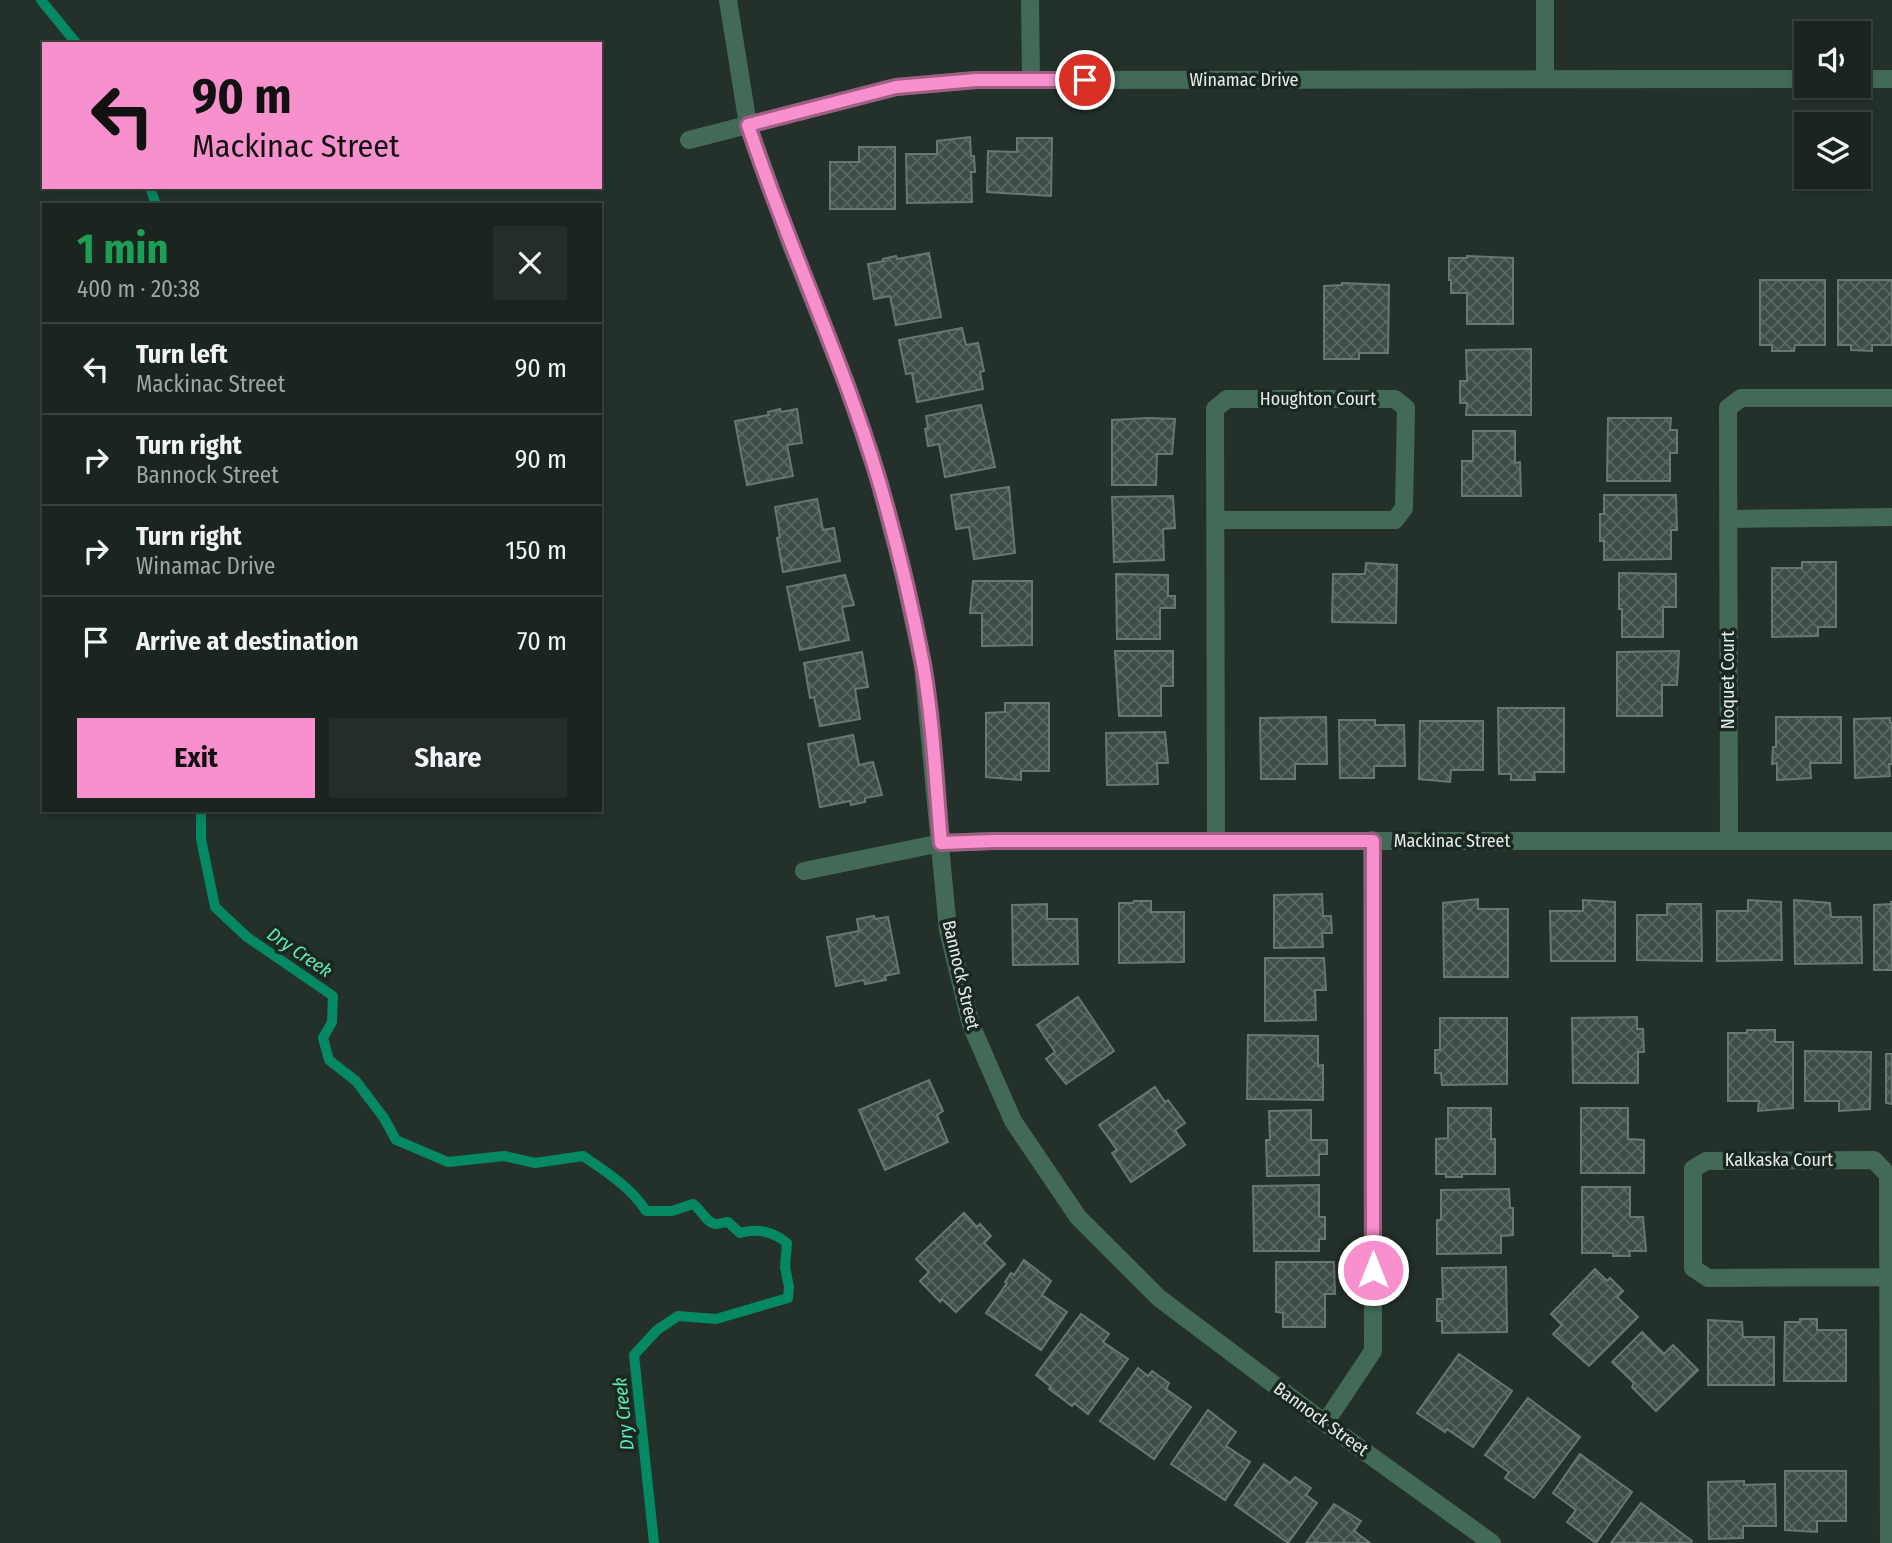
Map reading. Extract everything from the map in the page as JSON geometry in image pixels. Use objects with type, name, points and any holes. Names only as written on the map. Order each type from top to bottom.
[{"type":"street","name":"Bannock Street","points":[[728,0],[748,125],[791,245],[847,385],[878,477],[904,572],[923,666],[948,930],[971,1025],[1013,1121],[1078,1217],[1159,1298],[1325,1423],[1492,1543]]},
{"type":"street","points":[[1030,0],[1031,80]]},
{"type":"street","points":[[1545,0],[1545,79]]},
{"type":"street","name":"Winamac Drive","points":[[689,140],[896,87],[976,80],[1794,79]]},
{"type":"street","points":[[1871,79],[1892,79]]},
{"type":"street","name":"Noquet Court","points":[[1728,841],[1728,408],[1741,398],[1892,398]]},
{"type":"street","name":"Houghton Court","points":[[1215,520],[1395,520],[1404,508],[1406,408],[1395,399],[1227,399],[1215,409],[1215,520],[1216,841]]},
{"type":"street","points":[[1728,519],[1892,517]]},
{"type":"street","name":"Mackinac Street","points":[[804,871],[941,843],[993,841],[1892,841]]},
{"type":"street","points":[[1325,1423],[1373,1351],[1373,841]]},
{"type":"street","name":"Kalkaska Court","points":[[1888,1277],[1708,1278],[1693,1268],[1693,1169],[1706,1161],[1874,1160],[1888,1175],[1889,1543]]},
{"type":"building","points":[[970,137],[975,172],[971,172],[972,202],[907,203],[906,154],[937,154],[937,141]]},
{"type":"building","points":[[1017,138],[1052,138],[1051,196],[987,192],[988,151],[1017,152]]},
{"type":"building","points":[[859,147],[895,147],[895,209],[830,209],[830,162],[859,162]]},
{"type":"building","points":[[929,253],[941,317],[896,325],[890,296],[874,299],[868,264],[896,256],[897,259]]},
{"type":"building","points":[[1449,258],[1513,258],[1513,324],[1467,324],[1467,293],[1451,293]]},
{"type":"building","points":[[1760,280],[1825,280],[1825,345],[1795,345],[1794,351],[1772,351],[1772,345],[1760,345]]},
{"type":"building","points":[[1838,280],[1892,280],[1892,345],[1872,345],[1872,351],[1851,350],[1851,345],[1838,345]]},
{"type":"building","points":[[1342,283],[1389,285],[1388,353],[1359,353],[1359,359],[1324,359],[1324,286]]},
{"type":"building","points":[[962,328],[966,345],[978,343],[984,371],[980,372],[983,389],[917,402],[912,373],[906,374],[899,340]]},
{"type":"building","points":[[1531,349],[1531,415],[1466,415],[1467,403],[1460,403],[1460,381],[1467,381],[1466,350]]},
{"type":"building","points":[[981,405],[995,467],[945,477],[939,444],[928,446],[926,416]]},
{"type":"building","points":[[780,409],[781,412],[797,409],[802,443],[787,445],[793,476],[747,485],[735,421],[769,415],[768,412]]},
{"type":"building","points":[[1608,418],[1671,418],[1670,430],[1677,430],[1677,453],[1670,453],[1670,481],[1607,481]]},
{"type":"building","points":[[1175,419],[1172,454],[1157,454],[1156,485],[1112,485],[1112,420]]},
{"type":"building","points":[[1473,431],[1515,431],[1515,463],[1520,462],[1521,496],[1462,496],[1462,461],[1473,461]]},
{"type":"building","points":[[1009,487],[1015,553],[974,559],[969,527],[956,529],[951,495]]},
{"type":"building","points":[[1604,495],[1676,495],[1677,530],[1671,530],[1671,559],[1604,560],[1604,541],[1600,541],[1600,514],[1604,514]]},
{"type":"building","points":[[1173,496],[1175,528],[1163,529],[1164,560],[1114,562],[1112,497]]},
{"type":"building","points":[[817,499],[823,530],[834,528],[840,561],[783,572],[775,507]]},
{"type":"building","points":[[1802,562],[1836,562],[1836,627],[1818,627],[1818,636],[1772,637],[1772,568],[1802,568]]},
{"type":"building","points":[[1366,563],[1397,565],[1396,623],[1332,622],[1333,574],[1365,574]]},
{"type":"building","points":[[1619,573],[1676,574],[1676,607],[1663,607],[1663,637],[1622,637]]},
{"type":"building","points":[[1116,574],[1168,575],[1168,596],[1175,596],[1175,608],[1160,608],[1160,639],[1117,639]]},
{"type":"building","points":[[845,575],[854,605],[842,607],[849,640],[800,650],[787,587]]},
{"type":"building","points":[[973,581],[1032,581],[1032,645],[982,646],[982,613],[970,613]]},
{"type":"building","points":[[1115,651],[1173,651],[1173,686],[1161,686],[1161,716],[1119,716]]},
{"type":"building","points":[[1679,651],[1677,685],[1662,685],[1662,716],[1617,716],[1617,652]]},
{"type":"building","points":[[862,652],[868,687],[855,689],[860,719],[820,726],[814,697],[810,698],[804,663]]},
{"type":"building","points":[[1005,703],[1049,703],[1049,771],[1021,771],[1021,780],[986,777],[986,713],[1005,712]]},
{"type":"building","points":[[1498,708],[1564,708],[1564,772],[1534,772],[1535,780],[1511,780],[1511,774],[1499,774]]},
{"type":"building","points":[[1326,717],[1327,764],[1295,764],[1295,779],[1261,779],[1260,718]]},
{"type":"building","points":[[1776,717],[1841,717],[1841,763],[1810,763],[1811,778],[1777,780],[1777,763],[1772,764],[1773,747],[1776,747]]},
{"type":"building","points":[[1890,718],[1890,776],[1855,778],[1854,719]]},
{"type":"building","points":[[1339,720],[1375,720],[1375,725],[1404,725],[1405,766],[1374,766],[1374,778],[1340,778]]},
{"type":"building","points":[[1420,721],[1483,721],[1483,770],[1451,770],[1450,782],[1419,779]]},
{"type":"building","points":[[1165,732],[1168,763],[1157,763],[1158,784],[1107,785],[1106,733]]},
{"type":"building","points":[[853,735],[859,765],[873,762],[882,795],[865,798],[865,802],[851,805],[850,801],[820,807],[808,744]]},
{"type":"building","points":[[1322,894],[1323,916],[1331,916],[1332,933],[1322,933],[1323,947],[1274,948],[1274,895]]},
{"type":"building","points":[[1478,899],[1478,909],[1508,909],[1508,977],[1444,977],[1443,903]]},
{"type":"building","points":[[1583,900],[1615,902],[1615,961],[1551,961],[1550,911],[1583,911]]},
{"type":"building","points":[[1748,900],[1781,902],[1782,960],[1717,961],[1717,911],[1748,911]]},
{"type":"building","points":[[1794,900],[1830,903],[1831,917],[1861,917],[1862,963],[1795,964]]},
{"type":"building","points":[[1151,901],[1151,912],[1184,912],[1184,962],[1119,963],[1119,903]]},
{"type":"building","points":[[1891,901],[1892,970],[1874,970],[1874,905],[1891,904]]},
{"type":"building","points":[[1047,904],[1047,919],[1077,919],[1078,964],[1013,965],[1012,905]]},
{"type":"building","points":[[1667,904],[1701,904],[1702,961],[1637,960],[1637,915],[1667,915]]},
{"type":"building","points":[[874,916],[875,919],[888,917],[899,973],[885,976],[886,980],[865,984],[864,980],[836,986],[827,937],[859,931],[857,919]]},
{"type":"building","points":[[1265,958],[1324,958],[1326,990],[1315,990],[1316,1020],[1265,1021]]},
{"type":"building","points":[[1078,997],[1114,1051],[1066,1084],[1046,1059],[1055,1052],[1037,1025]]},
{"type":"building","points":[[1637,1017],[1637,1029],[1643,1029],[1644,1052],[1638,1052],[1638,1083],[1573,1083],[1572,1018]]},
{"type":"building","points":[[1440,1018],[1507,1018],[1507,1084],[1442,1085],[1441,1073],[1435,1073],[1435,1050],[1440,1050]]},
{"type":"building","points":[[1747,1030],[1775,1030],[1775,1042],[1793,1042],[1793,1108],[1758,1111],[1759,1101],[1728,1101],[1728,1033],[1747,1033]]},
{"type":"building","points":[[1248,1035],[1318,1036],[1318,1066],[1323,1065],[1323,1100],[1247,1099]]},
{"type":"building","points":[[1805,1051],[1871,1052],[1870,1109],[1839,1111],[1839,1101],[1805,1101]]},
{"type":"building","points":[[1886,1054],[1892,1054],[1892,1104],[1886,1103]]},
{"type":"building","points":[[929,1080],[943,1111],[937,1115],[948,1142],[885,1170],[859,1110]]},
{"type":"building","points":[[1155,1087],[1185,1123],[1175,1130],[1185,1145],[1131,1182],[1112,1153],[1117,1150],[1099,1125]]},
{"type":"building","points":[[1448,1108],[1491,1108],[1491,1139],[1495,1139],[1495,1174],[1446,1177],[1446,1174],[1436,1174],[1436,1139],[1448,1138]]},
{"type":"building","points":[[1581,1108],[1628,1108],[1628,1139],[1644,1140],[1644,1173],[1581,1173]]},
{"type":"building","points":[[1311,1110],[1311,1140],[1327,1140],[1327,1154],[1319,1154],[1319,1175],[1267,1176],[1266,1140],[1270,1140],[1269,1111]]},
{"type":"building","points":[[1319,1185],[1319,1217],[1325,1217],[1325,1239],[1319,1239],[1319,1251],[1254,1251],[1253,1186]]},
{"type":"building","points":[[1582,1187],[1630,1187],[1630,1217],[1643,1217],[1646,1251],[1629,1251],[1630,1256],[1582,1253]]},
{"type":"building","points":[[1509,1189],[1510,1208],[1513,1208],[1513,1235],[1501,1236],[1501,1253],[1437,1254],[1437,1220],[1441,1220],[1441,1190]]},
{"type":"building","points":[[964,1213],[977,1227],[980,1224],[991,1236],[984,1243],[1005,1264],[956,1312],[942,1299],[940,1302],[920,1281],[929,1272],[916,1259]]},
{"type":"building","points":[[1024,1260],[1051,1281],[1042,1295],[1067,1312],[1041,1350],[986,1313],[1011,1273],[1014,1275]]},
{"type":"building","points":[[1276,1262],[1334,1262],[1335,1294],[1325,1294],[1325,1327],[1283,1327],[1283,1313],[1276,1312]]},
{"type":"building","points":[[1506,1267],[1507,1332],[1442,1333],[1442,1321],[1437,1321],[1437,1299],[1443,1299],[1442,1268]]},
{"type":"building","points":[[1595,1269],[1607,1281],[1610,1278],[1623,1291],[1617,1297],[1638,1317],[1589,1366],[1553,1334],[1562,1325],[1551,1314]]},
{"type":"building","points":[[1081,1314],[1109,1334],[1103,1342],[1128,1359],[1088,1414],[1049,1389],[1051,1387],[1036,1375]]},
{"type":"building","points":[[1800,1319],[1817,1319],[1817,1330],[1846,1330],[1846,1381],[1784,1381],[1785,1322],[1800,1322]]},
{"type":"building","points":[[1708,1320],[1742,1322],[1743,1337],[1774,1337],[1774,1385],[1708,1385]]},
{"type":"building","points":[[1642,1332],[1664,1354],[1673,1345],[1698,1370],[1656,1411],[1632,1387],[1634,1383],[1612,1362]]},
{"type":"building","points":[[1459,1354],[1512,1391],[1473,1447],[1417,1413]]},
{"type":"building","points":[[1138,1368],[1148,1376],[1152,1371],[1169,1383],[1166,1389],[1191,1407],[1154,1459],[1100,1421]]},
{"type":"building","points":[[1528,1398],[1580,1437],[1534,1498],[1505,1478],[1509,1472],[1485,1455]]},
{"type":"building","points":[[1208,1410],[1236,1432],[1226,1446],[1250,1462],[1225,1500],[1171,1464]]},
{"type":"building","points":[[1580,1454],[1632,1492],[1596,1543],[1567,1522],[1576,1510],[1553,1493]]},
{"type":"building","points":[[1264,1464],[1290,1483],[1295,1477],[1311,1488],[1306,1495],[1317,1503],[1288,1543],[1235,1505]]},
{"type":"building","points":[[1785,1471],[1846,1471],[1846,1521],[1817,1521],[1817,1532],[1785,1530]]},
{"type":"building","points":[[1744,1481],[1744,1485],[1775,1484],[1776,1526],[1743,1526],[1743,1538],[1709,1539],[1708,1482]]},
{"type":"building","points":[[1641,1503],[1692,1541],[1691,1543],[1611,1543]]},
{"type":"building","points":[[1334,1504],[1361,1521],[1354,1531],[1370,1543],[1306,1543]]},
{"type":"waterway","name":"Dry Creek","points":[[41,0],[75,42]]},
{"type":"waterway","name":"Dry Creek","points":[[151,189],[155,203]]},
{"type":"waterway","name":"Dry Creek","points":[[201,812],[201,839],[215,907],[247,937],[333,996],[332,1022],[323,1038],[329,1060],[356,1081],[384,1118],[396,1140],[448,1162],[504,1156],[535,1163],[583,1156],[626,1187],[646,1211],[672,1211],[693,1204],[712,1223],[728,1222],[740,1233],[765,1232],[787,1243],[785,1267],[788,1298],[716,1319],[678,1316],[657,1330],[634,1355],[654,1543]]},
{"type":"route","points":[[1085,80],[976,80],[896,87],[748,125],[791,245],[847,385],[878,477],[904,572],[923,666],[941,843],[1373,841],[1373,1270]]}]
